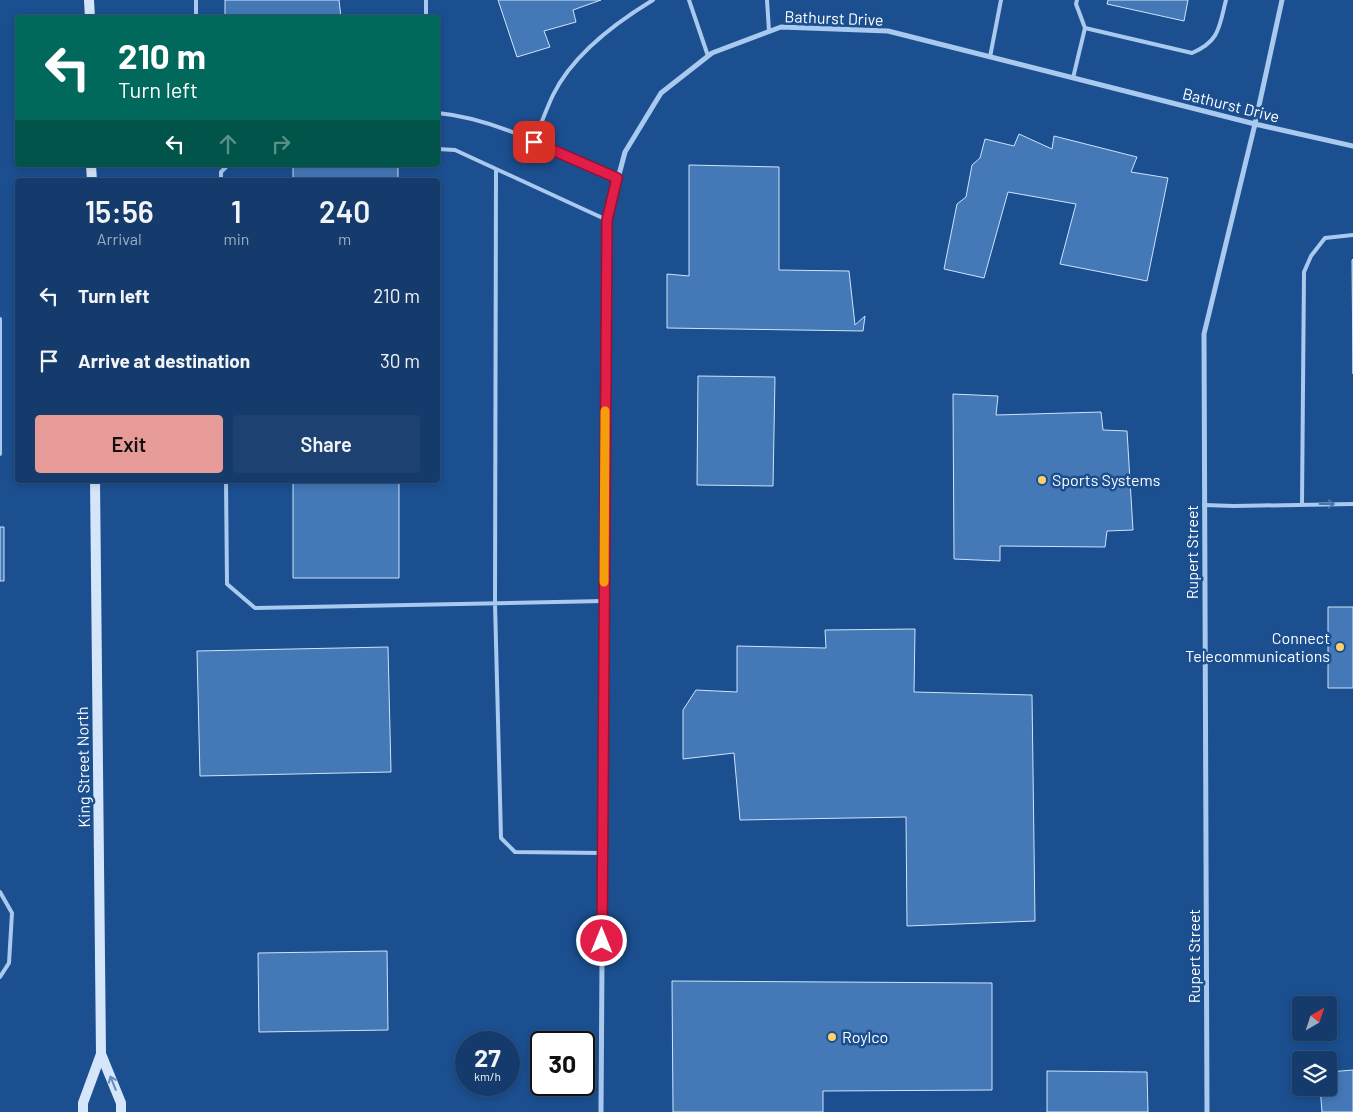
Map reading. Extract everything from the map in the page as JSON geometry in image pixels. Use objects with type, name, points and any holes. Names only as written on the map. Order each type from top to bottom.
[{"type":"main road","points":[[90,0],[90,15]]},
{"type":"main road","name":"King Street North","points":[[83,1112],[84,1103],[101,1054],[95,483]]},
{"type":"main road","name":"King Street North","points":[[101,1054],[121,1103],[121,1112]]},
{"type":"street","name":"Rupert Street","points":[[1207,1112],[1204,334],[1255,124],[1282,0]]},
{"type":"street","name":"Bathurst Drive","points":[[600,1112],[607,220],[625,152],[661,93],[708,56],[781,27],[888,31],[1255,124],[1353,146]]},
{"type":"lane","points":[[196,0],[196,15]]},
{"type":"lane","points":[[426,0],[426,15]]},
{"type":"lane","points":[[534,142],[554,94],[577,60],[622,19],[653,0]]},
{"type":"lane","points":[[689,0],[708,56]]},
{"type":"lane","points":[[767,0],[769,31]]},
{"type":"lane","points":[[990,57],[1001,0]]},
{"type":"lane","points":[[1073,78],[1085,28],[1076,4],[1077,0]]},
{"type":"lane","points":[[1085,28],[1192,53],[1209,46],[1218,30],[1226,0]]},
{"type":"lane","points":[[440,113],[466,116],[534,142],[617,178]]},
{"type":"lane","points":[[440,149],[455,150],[607,220]]},
{"type":"lane","points":[[221,178],[221,172],[226,167]]},
{"type":"lane","points":[[496,169],[495,603],[500,838],[515,852],[602,852]]},
{"type":"lane","points":[[1302,504],[1304,272],[1311,256],[1325,238],[1353,235]]},
{"type":"lane","points":[[0,319],[0,454]]},
{"type":"lane","points":[[226,483],[228,584],[255,608],[604,600]]},
{"type":"lane","points":[[1204,505],[1353,504]]},
{"type":"lane","points":[[0,892],[12,914],[10,963],[0,977]]},
{"type":"building","points":[[225,0],[339,0],[341,15],[225,15]]},
{"type":"building","points":[[498,0],[601,0],[573,10],[576,22],[544,31],[550,47],[517,57]]},
{"type":"building","points":[[1108,0],[1188,0],[1184,21],[1107,4]]},
{"type":"building","points":[[1019,134],[1052,149],[1054,136],[1137,157],[1131,172],[1168,178],[1147,281],[1060,264],[1076,204],[1008,192],[984,278],[944,269],[957,204],[966,197],[972,165],[980,158],[985,139],[1014,146]]},
{"type":"building","points":[[689,165],[779,167],[779,270],[849,271],[855,325],[865,316],[863,331],[667,328],[667,274],[689,276]]},
{"type":"building","points":[[293,167],[398,167],[398,178],[293,178]]},
{"type":"building","points":[[1353,259],[1353,374],[1352,260]]},
{"type":"building","points":[[698,376],[775,377],[773,486],[697,485]]},
{"type":"building","name":"Sports Systems","points":[[953,394],[998,396],[996,415],[1101,412],[1103,430],[1127,431],[1133,530],[1107,531],[1105,547],[1000,546],[1000,561],[954,559]]},
{"type":"building","points":[[293,483],[399,483],[399,578],[293,578]]},
{"type":"building","points":[[0,527],[4,527],[4,581],[0,581]]},
{"type":"building","name":"Connect Telecommunications","points":[[1328,607],[1353,607],[1353,688],[1328,688]]},
{"type":"building","points":[[915,629],[914,692],[1032,695],[1035,921],[907,926],[906,817],[740,820],[734,753],[683,759],[683,710],[696,690],[737,692],[737,646],[826,648],[825,630]]},
{"type":"building","points":[[388,647],[391,772],[200,776],[197,651]]},
{"type":"building","points":[[387,951],[388,1030],[259,1032],[258,953]]},
{"type":"building","name":"Roylco","points":[[672,981],[992,983],[992,1090],[823,1091],[823,1112],[673,1112]]},
{"type":"building","points":[[1353,1070],[1353,1112],[1322,1112],[1321,1096],[1337,1096],[1337,1071]]},
{"type":"building","points":[[1047,1071],[1147,1072],[1148,1112],[1047,1112]]},
{"type":"slow traffic","points":[[604,582],[605,411]]},
{"type":"place","name":"Sports Systems","points":[[1042,480]]},
{"type":"place","name":"Connect Telecommunications","points":[[1340,647]]},
{"type":"place","name":"Roylco","points":[[832,1037]]},
{"type":"route","points":[[534,142],[617,178],[607,220],[602,941]]}]
